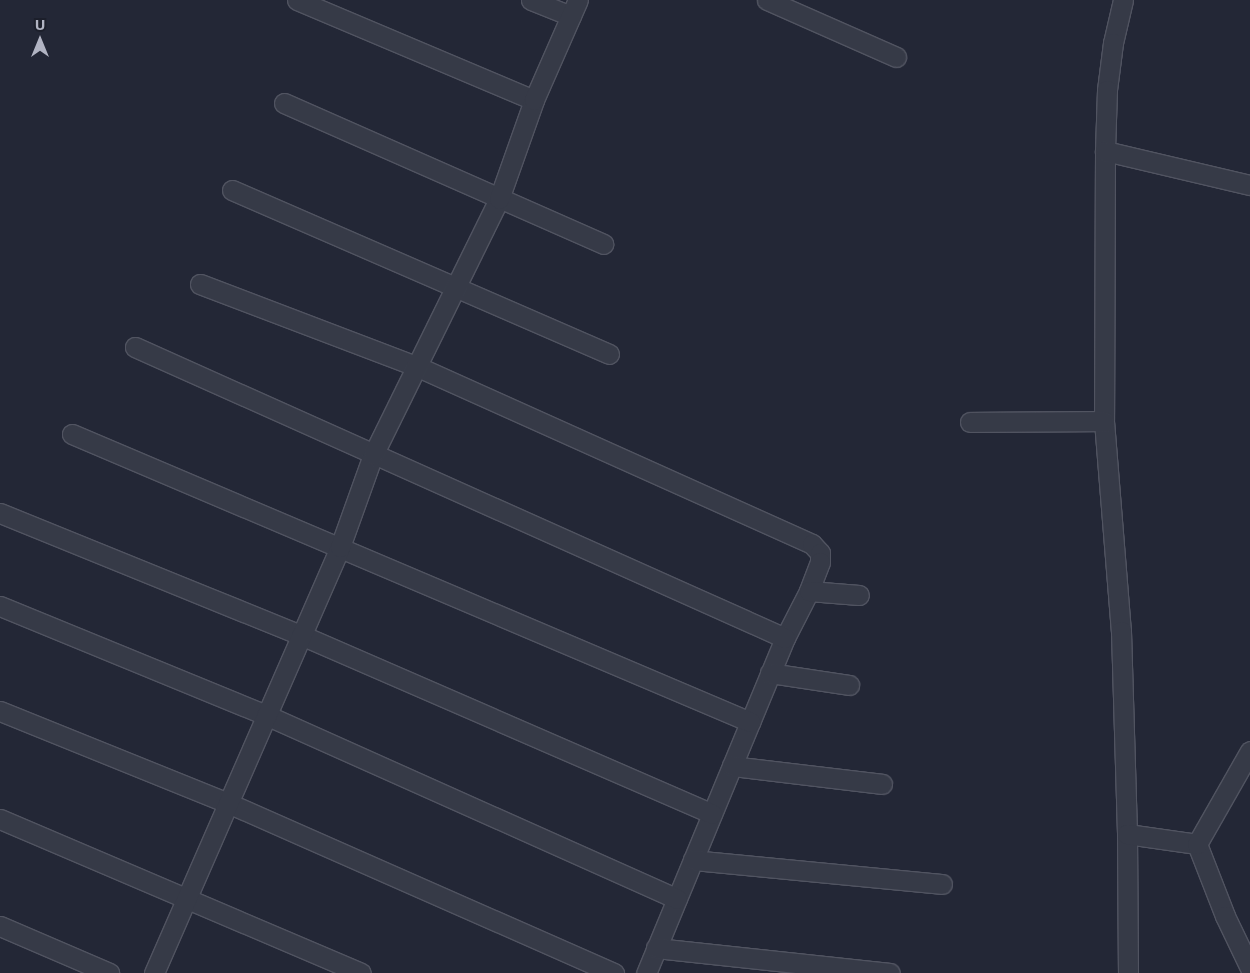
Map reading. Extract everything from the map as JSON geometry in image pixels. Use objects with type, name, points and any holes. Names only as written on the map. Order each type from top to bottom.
[{"type":"street","points":[[297,0],[534,100]]},
{"type":"street","points":[[154,973],[340,547],[373,455],[499,199],[534,100],[574,8],[531,0]]},
{"type":"street","points":[[767,0],[896,57]]},
{"type":"street","points":[[1123,0],[1113,43],[1107,90],[1104,421],[1121,632],[1128,834],[1128,973]]},
{"type":"street","points":[[284,103],[603,244]]},
{"type":"street","points":[[1105,151],[1250,185]]},
{"type":"street","points":[[232,190],[609,354]]},
{"type":"street","points":[[200,284],[416,366],[812,544],[817,548],[821,557],[808,591],[785,638],[646,973]]},
{"type":"street","points":[[135,347],[785,638]]},
{"type":"street","points":[[970,422],[1104,421]]},
{"type":"street","points":[[72,434],[750,722]]},
{"type":"street","points":[[0,513],[301,635],[712,814]]},
{"type":"street","points":[[808,591],[859,595]]},
{"type":"street","points":[[0,606],[266,716],[677,899]]},
{"type":"street","points":[[770,674],[849,685]]},
{"type":"street","points":[[0,711],[228,802],[614,973]]},
{"type":"street","points":[[1250,751],[1198,844],[1225,916],[1250,968]]},
{"type":"street","points":[[732,766],[882,784]]},
{"type":"street","points":[[0,819],[361,973]]},
{"type":"street","points":[[1128,834],[1198,844]]},
{"type":"street","points":[[693,860],[942,884]]},
{"type":"street","points":[[0,926],[109,973]]},
{"type":"street","points":[[656,948],[890,973]]}]
